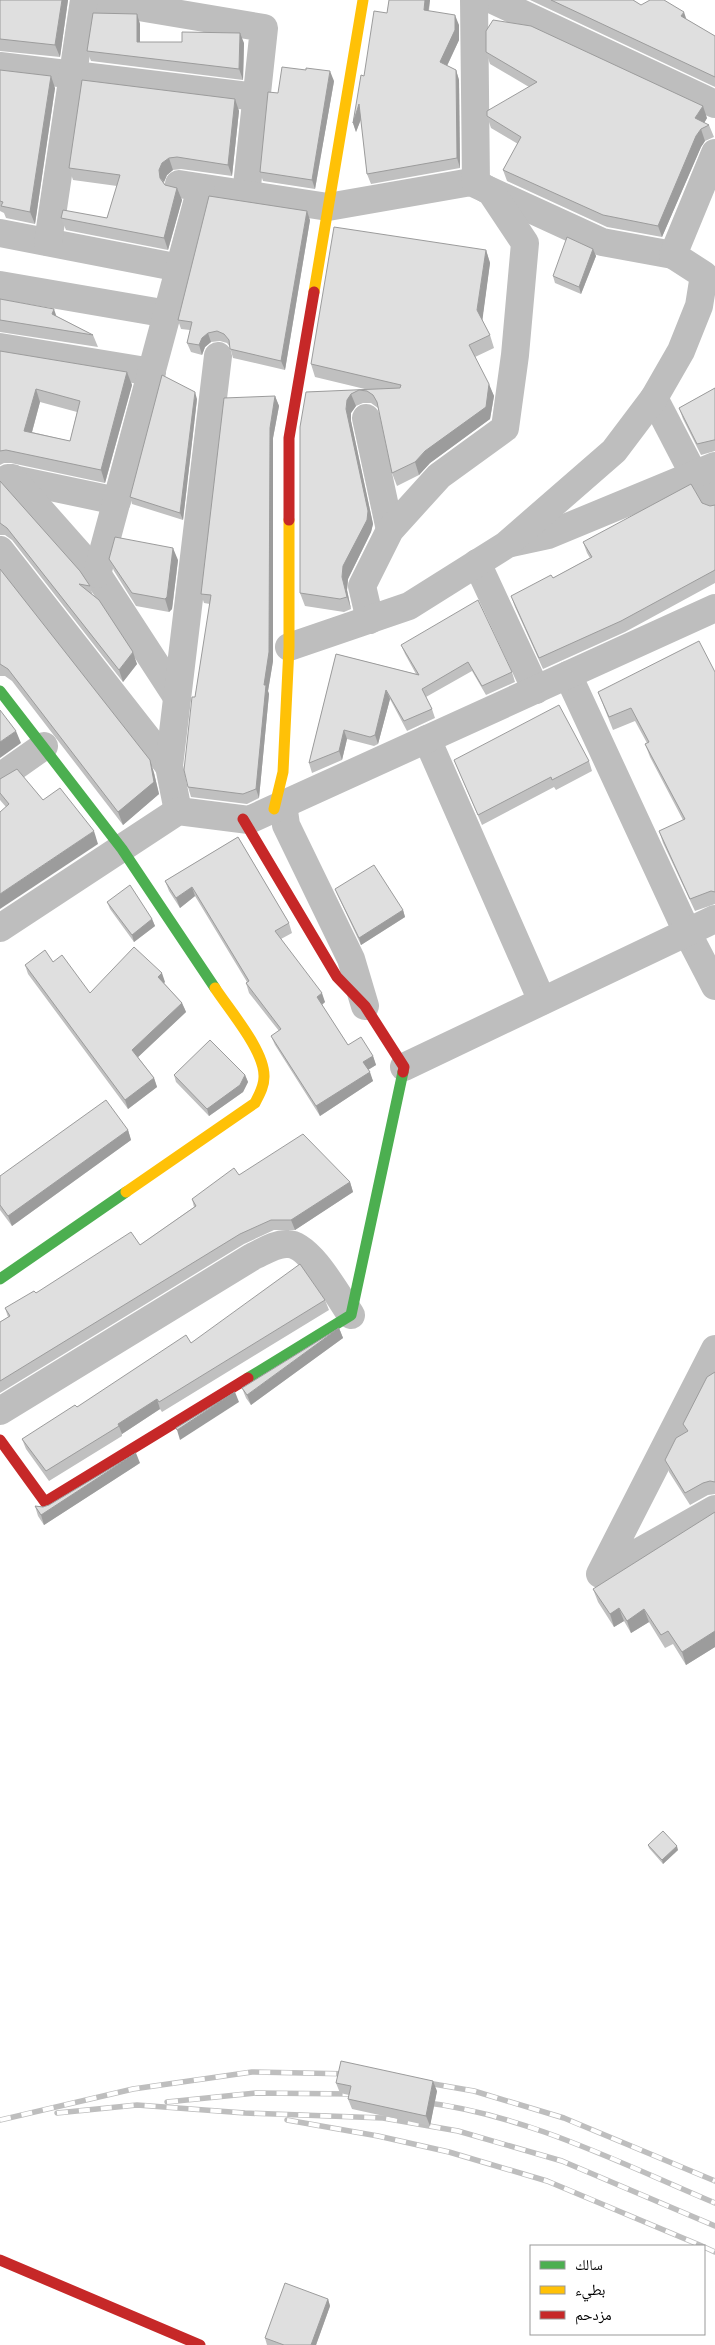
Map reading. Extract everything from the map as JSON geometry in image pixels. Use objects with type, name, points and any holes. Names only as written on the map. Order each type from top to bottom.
[{"type":"street","points":[[48,242],[84,0]]},
{"type":"street","points":[[97,0],[264,28],[246,196]]},
{"type":"street","points":[[363,0],[289,438],[289,648],[283,772],[279,807],[351,959],[365,1006]]},
{"type":"street","points":[[370,620],[362,586],[390,530],[439,476],[505,428],[516,355],[525,243],[491,192],[476,183],[474,0]]},
{"type":"street","points":[[493,0],[715,104]]},
{"type":"street","points":[[0,66],[257,97]]},
{"type":"street","points":[[673,255],[715,153]]},
{"type":"street","points":[[97,574],[180,268],[190,186],[328,207],[471,182],[602,242],[673,255],[710,285],[699,306],[681,351],[654,398],[614,451],[506,545],[409,606],[289,648]]},
{"type":"street","points":[[0,233],[180,268]]},
{"type":"street","points":[[0,285],[168,314]]},
{"type":"street","points":[[0,347],[152,372]]},
{"type":"street","points":[[178,811],[168,766],[218,356]]},
{"type":"street","points":[[654,398],[704,471],[715,501]]},
{"type":"street","points":[[366,418],[390,530]]},
{"type":"street","points":[[506,545],[548,535],[704,471]]},
{"type":"street","points":[[6,479],[117,501]]},
{"type":"street","points":[[6,479],[97,574],[177,697]]},
{"type":"street","points":[[0,550],[168,766]]},
{"type":"street","points":[[477,564],[536,690]]},
{"type":"street","points":[[0,928],[178,811],[249,820],[568,675],[714,612]]},
{"type":"street","points":[[568,675],[687,932],[715,986]]},
{"type":"street","points":[[0,691],[122,849],[255,1048],[265,1068],[264,1087],[255,1103],[0,1280]]},
{"type":"street","points":[[427,739],[542,1001]]},
{"type":"street","points":[[0,777],[44,746]]},
{"type":"street","points":[[0,1440],[45,1502],[350,1315],[404,1066],[365,1006],[337,977],[243,819]]},
{"type":"street","points":[[404,1066],[715,920]]},
{"type":"street","points":[[0,1411],[252,1257],[276,1246],[290,1243],[303,1249],[350,1315]]},
{"type":"street","points":[[715,1349],[600,1574],[715,1509]]},
{"type":"street","points":[[0,2260],[200,2345]]},
{"type":"building","points":[[0,0],[62,0],[55,45],[0,39]]},
{"type":"building","points":[[389,0],[425,0],[424,10],[455,15],[455,30],[440,62],[456,70],[457,158],[367,174],[359,104],[353,123],[361,75],[364,76],[374,11],[387,13]]},
{"type":"building","points":[[551,0],[633,0],[641,5],[650,0],[664,0],[684,12],[681,16],[715,36],[715,77]]},
{"type":"building","points":[[93,13],[137,14],[137,42],[182,42],[182,32],[240,33],[239,69],[87,51]]},
{"type":"building","points":[[493,20],[531,26],[703,106],[695,118],[709,125],[701,129],[696,136],[658,226],[603,215],[503,170],[521,137],[487,116],[487,111],[537,82],[486,52],[486,31]]},
{"type":"building","points":[[282,67],[330,71],[312,180],[260,172],[268,92],[278,93]]},
{"type":"building","points":[[0,70],[51,76],[30,212],[1,206],[3,202],[0,201]]},
{"type":"building","points":[[82,80],[235,99],[228,165],[177,157],[169,158],[162,163],[159,170],[160,178],[165,185],[177,188],[164,238],[61,218],[63,210],[107,218],[120,175],[69,168]]},
{"type":"building","points":[[209,196],[307,211],[281,361],[230,349],[229,340],[224,334],[217,331],[208,333],[202,338],[199,345],[187,343],[192,322],[178,320]]},
{"type":"building","points":[[334,227],[486,250],[477,310],[490,335],[469,345],[489,384],[486,407],[425,451],[415,462],[392,473],[377,402],[373,395],[367,391],[359,390],[351,394],[347,400],[346,409],[368,511],[367,520],[343,566],[342,577],[347,597],[340,599],[300,593],[300,427],[306,392],[400,388],[401,385],[311,364]]},
{"type":"building","points":[[567,237],[593,249],[579,287],[553,276]]},
{"type":"building","points":[[0,299],[54,309],[52,314],[93,335],[0,320]]},
{"type":"building","points":[[0,351],[127,372],[101,470],[6,450],[0,451]],"holes":[[[36,389],[80,401],[70,441],[24,431]]]},
{"type":"building","points":[[162,375],[195,392],[180,513],[130,497]]},
{"type":"building","points":[[715,388],[715,440],[697,444],[679,408]]},
{"type":"building","points":[[275,396],[270,428],[269,652],[264,685],[266,685],[256,789],[243,794],[188,787],[184,770],[192,697],[195,697],[211,595],[201,594],[224,398]]},
{"type":"building","points":[[0,481],[80,571],[90,586],[79,584],[99,600],[133,652],[119,670],[7,528],[0,523]]},
{"type":"building","points":[[691,484],[702,503],[710,506],[715,505],[715,570],[621,621],[539,658],[511,596],[551,575],[553,578],[592,557],[583,542]]},
{"type":"building","points":[[115,537],[173,548],[167,597],[165,599],[132,593],[109,559]]},
{"type":"building","points":[[0,569],[150,760],[154,782],[118,812],[8,669],[0,664]]},
{"type":"building","points":[[478,600],[512,672],[482,686],[468,662],[422,689],[432,709],[404,721],[386,690],[375,735],[370,737],[344,730],[339,751],[309,763],[336,654],[419,675],[401,645]]},
{"type":"building","points":[[699,641],[715,672],[715,892],[711,891],[690,899],[659,831],[685,819],[645,744],[649,742],[631,708],[609,717],[598,692]]},
{"type":"building","points":[[559,705],[589,761],[552,780],[551,777],[478,815],[454,760]]},
{"type":"building","points":[[0,710],[16,731],[0,742]]},
{"type":"building","points":[[17,769],[43,800],[60,788],[94,831],[0,894],[0,812],[9,804],[0,793],[0,779]]},
{"type":"building","points":[[238,837],[289,923],[275,931],[322,993],[317,997],[348,1045],[361,1037],[373,1056],[363,1062],[370,1072],[316,1106],[271,1036],[281,1029],[246,983],[249,981],[192,887],[176,898],[165,881]]},
{"type":"building","points":[[374,865],[403,910],[359,938],[335,889]]},
{"type":"building","points":[[130,885],[152,919],[132,935],[107,902]]},
{"type":"building","points":[[134,947],[162,973],[158,977],[182,1003],[132,1050],[154,1078],[125,1100],[25,965],[45,950],[53,962],[62,955],[90,993]]},
{"type":"building","points":[[210,1040],[245,1075],[240,1085],[207,1109],[174,1075]]},
{"type":"building","points":[[106,1100],[128,1130],[8,1216],[0,1205],[0,1176]]},
{"type":"building","points":[[303,1134],[350,1182],[291,1220],[271,1220],[240,1234],[0,1381],[0,1322],[10,1316],[5,1308],[34,1291],[36,1293],[131,1232],[140,1245],[196,1206],[192,1199],[234,1168],[239,1175]]},
{"type":"building","points":[[300,1264],[325,1300],[159,1402],[157,1399],[118,1424],[119,1426],[46,1471],[22,1439],[75,1405],[77,1407],[186,1335],[191,1343]]},
{"type":"building","points":[[339,1328],[247,1395],[242,1388]]},
{"type":"building","points":[[715,1372],[715,1482],[703,1483],[685,1493],[665,1460],[676,1438],[688,1431],[683,1424],[707,1377]]},
{"type":"building","points":[[235,1392],[177,1430],[176,1428]]},
{"type":"building","points":[[136,1453],[41,1515],[35,1506],[43,1507],[49,1505]]},
{"type":"building","points":[[715,1512],[715,1631],[682,1652],[668,1631],[661,1635],[644,1609],[627,1621],[619,1608],[610,1614],[593,1589]]},
{"type":"building","points":[[663,1831],[677,1846],[662,1860],[648,1845]]},
{"type":"building","points":[[341,2061],[433,2081],[426,2116],[348,2099],[351,2086],[336,2083]]},
{"type":"building","points":[[285,2283],[328,2299],[311,2345],[284,2345],[265,2338]]},
{"type":"railway","points":[[0,2120],[133,2089],[252,2072],[353,2074]]},
{"type":"railway","points":[[422,2082],[474,2091],[564,2118],[715,2181]]},
{"type":"railway","points":[[167,2102],[256,2093],[354,2094]]},
{"type":"railway","points":[[421,2102],[460,2108],[535,2129],[608,2157],[715,2203]]},
{"type":"railway","points":[[57,2113],[137,2105],[245,2113],[383,2118],[458,2131],[562,2161],[715,2226]]},
{"type":"railway","points":[[287,2120],[378,2136],[449,2152],[547,2181],[700,2245]]},
{"type":"railway","points":[[705,2247],[715,2252]]},
{"type":"traffic: fast","points":[[0,691],[122,849],[215,988]]},
{"type":"traffic: fast","points":[[248,1378],[351,1315],[403,1072]]},
{"type":"traffic: fast","points":[[0,1279],[126,1192]]},
{"type":"traffic: slow","points":[[314,292],[363,0]]},
{"type":"traffic: slow","points":[[274,809],[283,772],[289,647],[289,520]]},
{"type":"traffic: slow","points":[[126,1192],[255,1103],[261,1091],[264,1077],[259,1055],[246,1031],[215,988]]},
{"type":"traffic: jam","points":[[289,520],[289,438],[314,292]]},
{"type":"traffic: jam","points":[[243,819],[337,977],[365,1006],[404,1067],[403,1072]]},
{"type":"traffic: jam","points":[[0,1440],[45,1502],[248,1378]]},
{"type":"traffic: jam","points":[[0,2260],[200,2345]]}]
